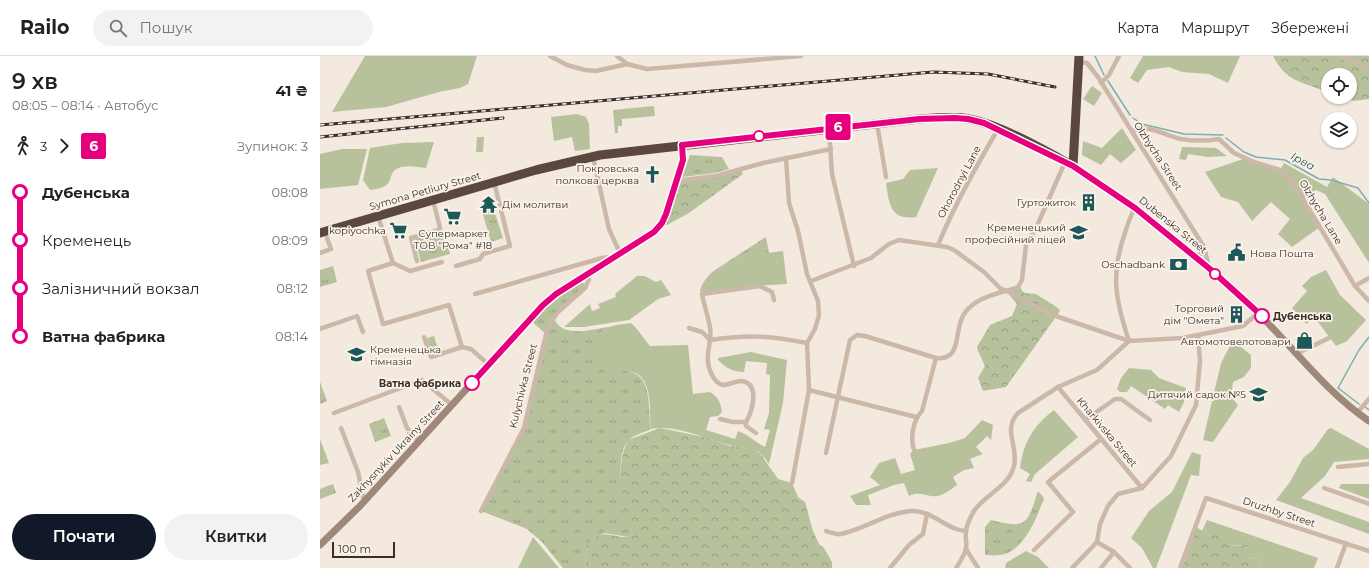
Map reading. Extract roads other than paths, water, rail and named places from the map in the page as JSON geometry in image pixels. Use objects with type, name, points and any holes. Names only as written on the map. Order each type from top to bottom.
[{"type":"highway","points":[[1069,164],[1079,59]]},
{"type":"highway","name":"Dubenska Street","points":[[593,157],[829,128],[955,118],[968,119],[998,129],[1069,164]]},
{"type":"highway","name":"Symona Petliury Street","points":[[324,235],[378,216],[434,202],[494,182],[536,170],[593,157]]},
{"type":"street","points":[[550,56],[567,65],[585,70],[596,71],[627,64]]},
{"type":"street","points":[[617,56],[627,64],[647,70],[801,56]]},
{"type":"street","points":[[1101,83],[1109,76],[1119,56]]},
{"type":"street","points":[[1340,56],[1369,69]]},
{"type":"street","name":"Olzhycha Street","points":[[1079,59],[1087,63],[1132,131],[1204,247],[1210,269]]},
{"type":"street","points":[[877,123],[886,177]]},
{"type":"street","points":[[829,128],[832,174],[854,266]]},
{"type":"street","name":"Olzhycha Lane","points":[[1132,131],[1137,128],[1149,129],[1187,140],[1219,139],[1234,153],[1254,162],[1280,170],[1293,182],[1355,286],[1369,301]]},
{"type":"street","name":"Ohorodnyi Lane","points":[[938,245],[951,214],[998,129]]},
{"type":"street","name":"Zakhysnykiv Ukrainy Street","points":[[320,545],[364,502],[543,305],[556,294],[654,232],[662,223],[683,160],[682,145]]},
{"type":"street","points":[[675,181],[716,176],[786,158],[830,149]]},
{"type":"street","points":[[593,157],[609,229],[618,249],[624,252]]},
{"type":"street","points":[[786,158],[789,203],[798,231],[807,274],[818,301],[819,314],[815,329],[807,343],[809,390],[792,483]]},
{"type":"street","points":[[826,453],[850,340],[853,337],[865,336],[936,358],[947,358],[951,355],[956,344],[957,333],[964,314],[976,303],[990,294],[1018,287],[1022,280],[1026,245],[1069,164]]},
{"type":"street","name":"Dubenska Street","points":[[1069,164],[1135,208],[1210,269],[1258,313],[1333,393],[1369,421]]},
{"type":"street","points":[[456,266],[480,259],[482,254],[510,246],[494,182]]},
{"type":"street","points":[[417,261],[410,238],[439,230],[439,220],[434,202]]},
{"type":"street","points":[[1129,341],[1116,294],[1115,270],[1121,242],[1135,208]]},
{"type":"street","points":[[378,216],[393,263]]},
{"type":"street","points":[[320,252],[331,249],[324,235]]},
{"type":"street","points":[[811,281],[854,266],[870,258],[889,244],[900,240],[938,245],[954,250],[984,272],[1001,289],[1008,290],[1050,314],[1129,341],[1198,336],[1243,326],[1258,313]]},
{"type":"street","points":[[1192,255],[1201,254],[1204,247]]},
{"type":"street","points":[[475,294],[602,258],[614,258]]},
{"type":"street","points":[[442,262],[410,271],[393,263],[368,271],[384,324],[449,305],[462,347]]},
{"type":"street","name":"Kulychivka Street","points":[[481,511],[524,428],[548,326],[558,312],[585,288],[589,279],[588,274]]},
{"type":"street","points":[[1355,286],[1369,278]]},
{"type":"street","points":[[756,433],[746,426],[746,422],[753,404],[751,385],[741,381],[723,385],[717,382],[712,376],[706,359],[710,340],[710,327],[702,294],[760,286],[772,292],[774,300]]},
{"type":"street","points":[[320,329],[357,316],[363,332]]},
{"type":"street","points":[[689,328],[702,332],[710,340]]},
{"type":"street","points":[[710,340],[740,335],[762,335],[807,343]]},
{"type":"street","points":[[1072,568],[1097,542],[1100,524],[1108,506],[1118,494],[1142,488],[1171,456],[1196,405],[1200,361],[1198,336]]},
{"type":"street","points":[[424,337],[431,357],[462,347],[471,349],[489,365]]},
{"type":"street","points":[[1296,354],[1329,338]]},
{"type":"street","points":[[956,568],[966,549],[966,531],[973,512],[980,503],[1002,485],[1014,466],[1015,452],[1010,431],[1013,418],[1018,413],[1058,387],[1097,370],[1129,341]]},
{"type":"street","points":[[914,450],[912,443],[916,417],[922,411],[936,358]]},
{"type":"street","points":[[334,413],[422,380],[452,404]]},
{"type":"street","name":"Kharkivska Street","points":[[1058,387],[1142,488]]},
{"type":"street","points":[[809,390],[916,417]]},
{"type":"street","points":[[1085,420],[1116,399],[1121,399],[1150,420]]},
{"type":"street","points":[[1357,413],[1369,399]]},
{"type":"street","points":[[399,407],[407,428],[419,442]]},
{"type":"street","points":[[720,419],[733,422],[746,422]]},
{"type":"street","points":[[340,428],[358,472],[364,502]]},
{"type":"street","points":[[1034,550],[1073,512],[1048,482],[1101,438]]},
{"type":"street","points":[[1338,467],[1369,464]]},
{"type":"street","points":[[1324,488],[1369,504]]},
{"type":"street","name":"Druzhby Street","points":[[1180,568],[1206,498],[1369,551]]},
{"type":"street","points":[[826,531],[839,534],[905,512],[913,511],[934,516],[954,528],[966,531]]},
{"type":"street","points":[[890,568],[909,545],[922,534],[927,514]]},
{"type":"street","points":[[1097,542],[1114,552],[1130,568]]},
{"type":"street","points":[[1337,568],[1346,543]]},
{"type":"street","points":[[966,549],[978,568]]},
{"type":"street","points":[[1101,568],[1114,552]]},
{"type":"waterway","name":"Ірва","points":[[1095,56],[1104,75]]},
{"type":"waterway","name":"Ірва","points":[[1108,81],[1130,115]]},
{"type":"waterway","name":"Ірва","points":[[1133,118],[1142,124],[1184,134],[1223,135]]},
{"type":"waterway","name":"Ірва","points":[[1226,138],[1244,152],[1256,157],[1285,160],[1319,179],[1331,180],[1358,188],[1369,203]]},
{"type":"waterway","name":"Ірва","points":[[1359,404],[1338,388],[1359,350],[1369,337]]},
{"type":"waterway","name":"Ірва","points":[[1365,407],[1369,410]]},
{"type":"railway","points":[[320,125],[933,72],[988,74],[1055,87]]},
{"type":"railway","points":[[320,137],[503,118]]},
{"type":"place","name":"Покровська полкова церква","points":[[652,174]]},
{"type":"place","name":"Гуртожиток","points":[[1089,202]]},
{"type":"place","name":"Дім молитви","points":[[489,204]]},
{"type":"place","name":"Супермаркет ТОВ \"Рома\" #18","points":[[453,216]]},
{"type":"place","name":"kopiyochka","points":[[399,230]]},
{"type":"place","name":"Кременецький професійний ліцей","points":[[1079,233]]},
{"type":"place","name":"Нова Пошта","points":[[1237,253]]},
{"type":"place","name":"Oschadbank","points":[[1178,264]]},
{"type":"place","name":"Торговий дім \"Омета\"","points":[[1237,314]]},
{"type":"place","name":"Дубенська","points":[[1262,316]]},
{"type":"place","name":"Автомотовелотовари","points":[[1304,341]]},
{"type":"place","name":"Кременецька гімназія","points":[[357,355]]},
{"type":"place","name":"Ватна фабрика","points":[[472,383]]},
{"type":"place","name":"Дитячий садок №5","points":[[1259,394]]}]
